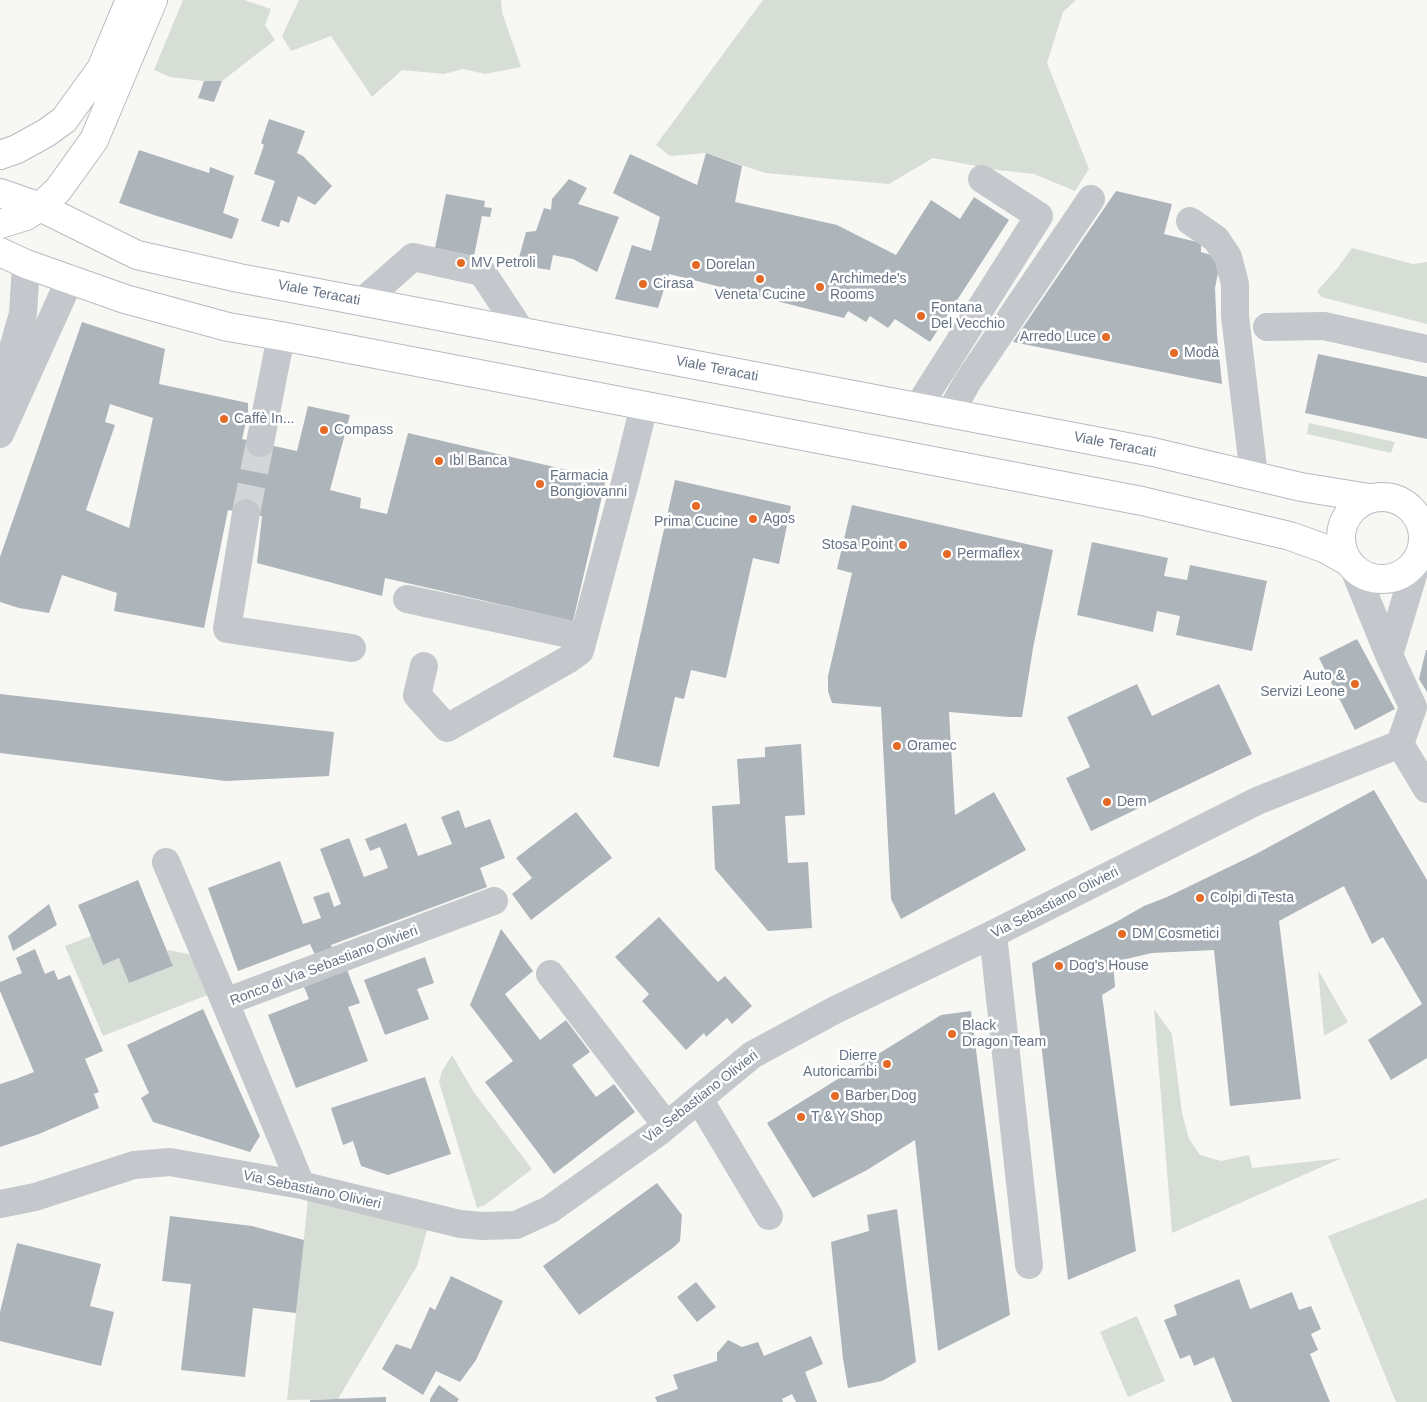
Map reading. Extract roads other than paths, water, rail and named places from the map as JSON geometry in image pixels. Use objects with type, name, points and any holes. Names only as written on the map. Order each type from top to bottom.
[{"type":"main road","points":[[0,155],[17,149],[46,133],[64,120],[101,69],[130,0]]},
{"type":"main road","points":[[71,222],[76,192],[94,140],[153,0]]},
{"type":"main road","points":[[0,224],[26,216],[40,207],[58,190],[94,140]]},
{"type":"main road","name":"Viale Teracati","points":[[0,193],[40,207],[137,255],[239,278],[1153,452],[1301,487],[1369,498]]},
{"type":"main road","points":[[0,252],[26,264],[125,299],[218,324],[1142,501],[1290,536],[1326,549],[1350,565],[1362,576],[1372,579],[1383,580],[1415,571],[1423,538],[1418,517],[1419,512],[1392,498],[1369,498],[1359,503],[1344,519],[1341,530],[1340,541],[1342,551],[1350,565]]},
{"type":"street","points":[[918,407],[1039,216],[982,179]]},
{"type":"street","points":[[950,413],[968,380],[1091,198]]},
{"type":"street","points":[[1190,221],[1216,239],[1228,257],[1235,284],[1234,316],[1254,476]]},
{"type":"street","points":[[364,302],[413,257],[482,272],[521,331]]},
{"type":"street","points":[[0,393],[22,314],[26,264]]},
{"type":"street","points":[[0,434],[70,279]]},
{"type":"street","points":[[1267,327],[1324,326],[1427,349]]},
{"type":"street","points":[[260,443],[281,336]]},
{"type":"street","points":[[424,666],[417,695],[447,728],[580,651],[644,406]]},
{"type":"street","points":[[246,513],[227,629],[352,648]]},
{"type":"street","points":[[1350,565],[1413,707],[1400,744],[1427,789]]},
{"type":"street","points":[[1389,655],[1415,571]]},
{"type":"street","points":[[407,599],[583,637]]},
{"type":"street","name":"Via Sebastiano Olivieri","points":[[0,1204],[35,1197],[134,1165],[170,1162],[301,1184],[460,1224],[482,1226],[516,1225],[549,1210],[666,1125],[752,1055],[836,1010],[993,934],[1257,801],[1400,744]]},
{"type":"street","points":[[166,862],[225,1002]]},
{"type":"street","name":"Ronco di Via Sebastiano Olivieri","points":[[301,1184],[225,1002],[494,901]]},
{"type":"street","points":[[993,934],[1029,1265]]},
{"type":"street","points":[[550,974],[666,1125]]},
{"type":"street","points":[[699,1099],[769,1216]]},
{"type":"tunnel","points":[[246,513],[260,443]]},
{"type":"place","name":"MV Petroli","points":[[461,263]]},
{"type":"place","name":"Dorelan","points":[[696,265]]},
{"type":"place","name":"Veneta Cucine","points":[[760,279]]},
{"type":"place","name":"Cirasa","points":[[643,284]]},
{"type":"place","name":"Archimede's Rooms","points":[[820,287]]},
{"type":"place","name":"Fontana Del Vecchio","points":[[921,316]]},
{"type":"place","name":"Arredo Luce","points":[[1106,337]]},
{"type":"place","name":"Modà","points":[[1174,353]]},
{"type":"place","name":"Caffè In...","points":[[224,419]]},
{"type":"place","name":"Compass","points":[[324,430]]},
{"type":"place","name":"Ibl Banca","points":[[439,461]]},
{"type":"place","name":"Farmacia Bongiovanni","points":[[540,484]]},
{"type":"place","name":"Prima Cucine","points":[[696,506]]},
{"type":"place","name":"Agos","points":[[753,519]]},
{"type":"place","name":"Stosa Point","points":[[903,545]]},
{"type":"place","name":"Permaflex","points":[[947,554]]},
{"type":"place","name":"Auto & Servizi Leone","points":[[1355,684]]},
{"type":"place","name":"Oramec","points":[[897,746]]},
{"type":"place","name":"Dem","points":[[1107,802]]},
{"type":"place","name":"Colpi di Testa","points":[[1200,898]]},
{"type":"place","name":"DM Cosmetici","points":[[1122,934]]},
{"type":"place","name":"Dog's House","points":[[1059,966]]},
{"type":"place","name":"Black Dragon Team","points":[[952,1034]]},
{"type":"place","name":"Dierre Autoricambi","points":[[887,1064]]},
{"type":"place","name":"Barber Dog","points":[[835,1096]]},
{"type":"place","name":"T & Y Shop","points":[[801,1117]]}]
